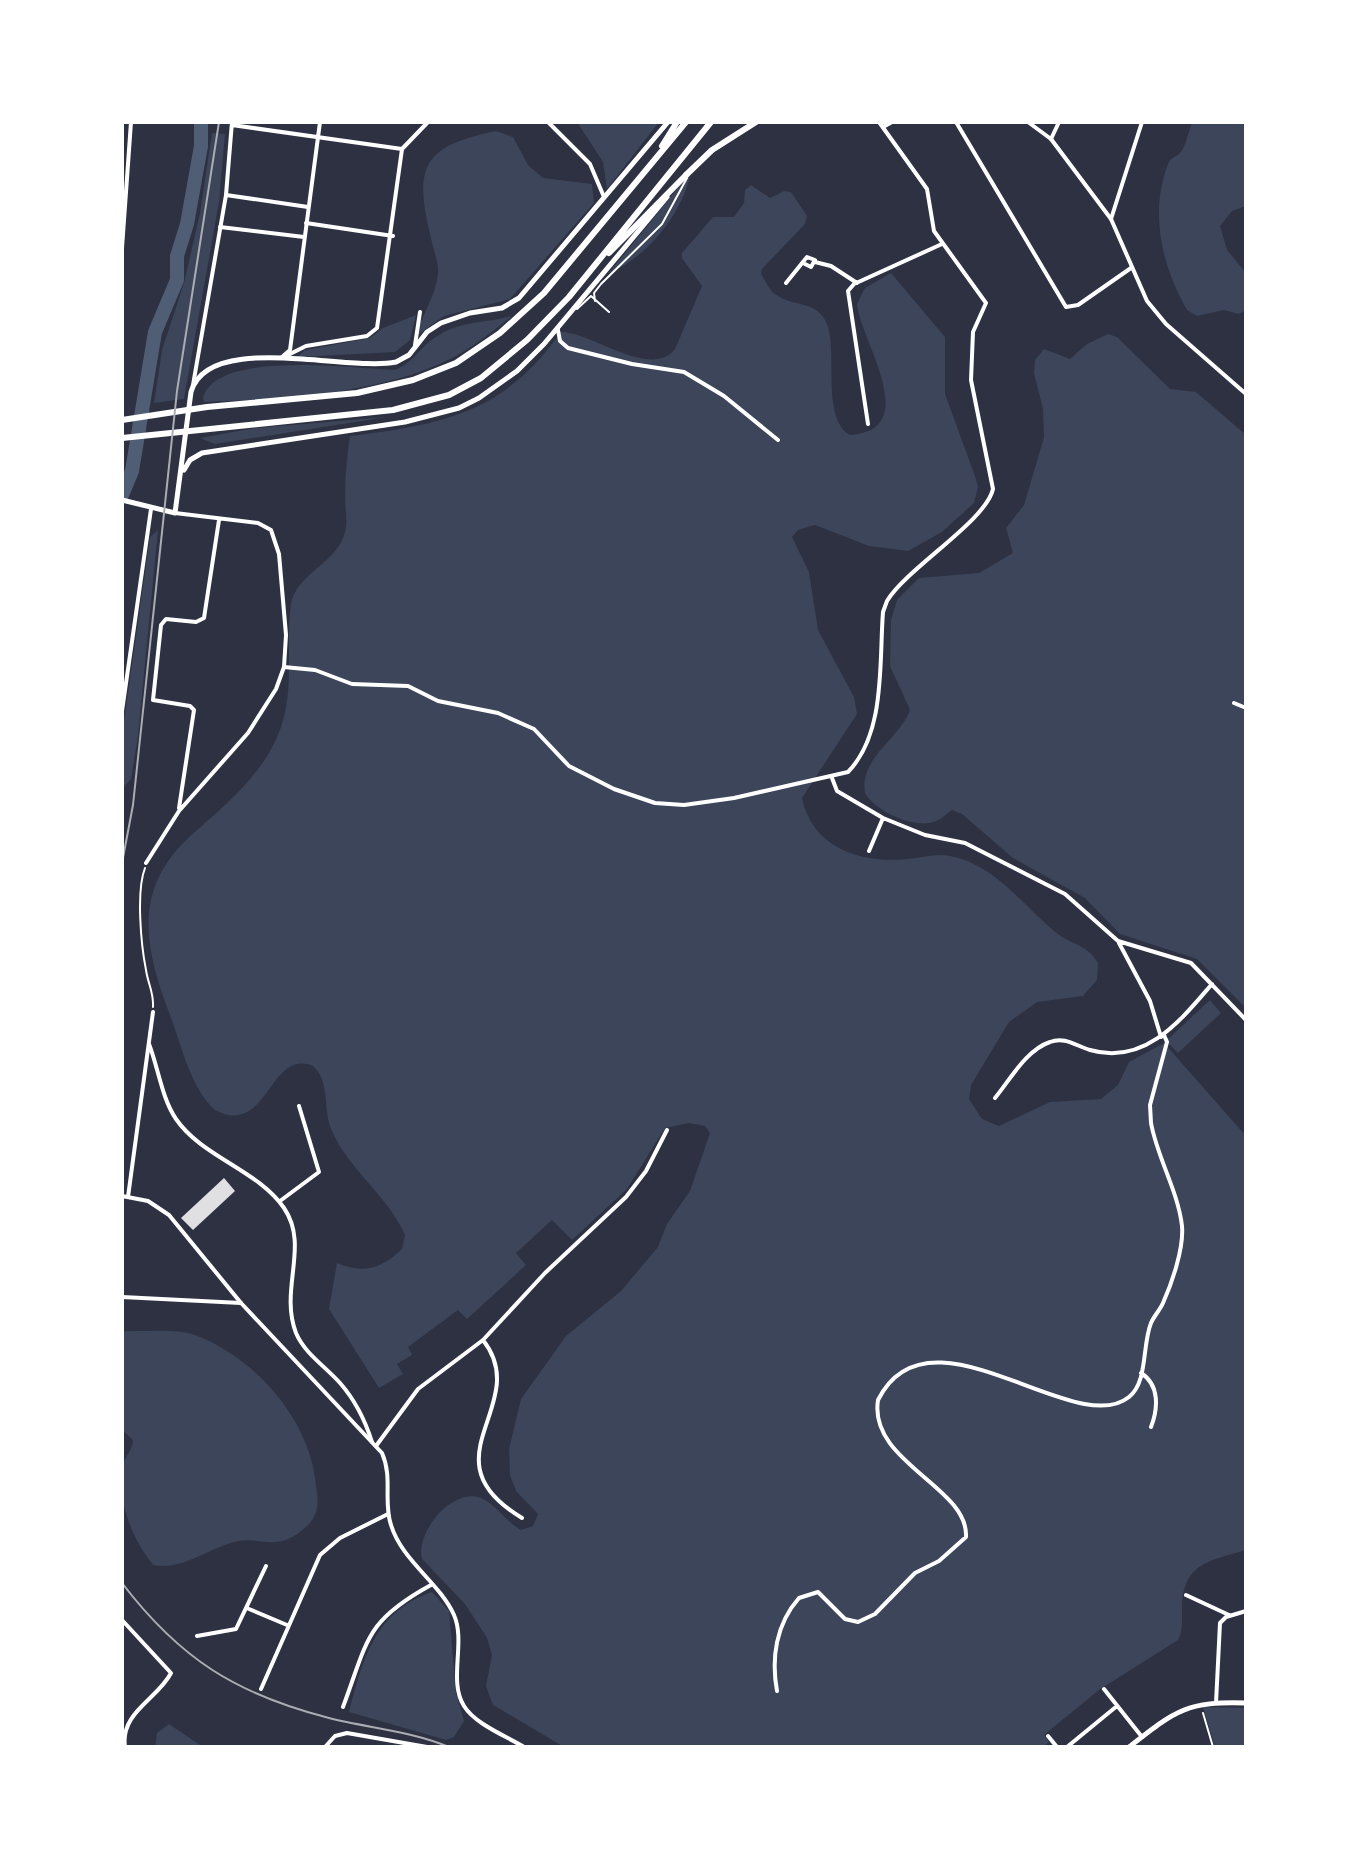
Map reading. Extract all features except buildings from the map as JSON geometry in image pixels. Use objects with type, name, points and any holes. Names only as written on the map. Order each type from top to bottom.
[{"type":"main road","points":[[122,500],[175,513],[193,385],[201,373],[220,362],[285,358],[389,363],[403,360],[427,332],[453,317],[502,308],[519,298],[668,122]]},
{"type":"main road","points":[[625,195],[677,122]]},
{"type":"main road","points":[[122,420],[207,407],[357,393],[413,380],[456,363],[500,333],[544,293],[686,122]]},
{"type":"main road","points":[[569,297],[711,122]]},
{"type":"main road","points":[[122,438],[393,410],[449,395],[497,367],[700,160],[756,122]]},
{"type":"main road","points":[[187,436],[192,449],[218,453],[405,422],[459,408],[508,378],[558,330],[686,175]]},
{"type":"main road","points":[[180,483],[189,461],[208,452]]},
{"type":"main road","points":[[1129,1747],[1173,1713],[1200,1704],[1246,1703]]},
{"type":"street","points":[[122,248],[131,122]]},
{"type":"street","points":[[285,358],[290,350],[320,122]]},
{"type":"street","points":[[285,358],[306,346],[367,336],[378,326],[393,236],[402,149],[428,122]]},
{"type":"street","points":[[548,122],[590,164],[600,181],[604,200]]},
{"type":"street","points":[[284,667],[315,670],[352,684],[400,685],[438,701],[498,713],[534,729],[569,766],[614,789],[655,803],[708,802],[832,778],[853,766],[871,727],[877,705],[883,612],[887,601],[973,517],[992,492],[971,380],[973,332],[986,303],[942,244],[930,222],[927,189],[879,122]]},
{"type":"street","points":[[883,127],[892,122]]},
{"type":"street","points":[[956,122],[1066,307],[1078,305],[1131,268]]},
{"type":"street","points":[[1028,122],[1051,139],[1111,219],[1141,292],[1166,324],[1246,394]]},
{"type":"street","points":[[1051,139],[1059,122]]},
{"type":"street","points":[[1111,219],[1142,122]]},
{"type":"street","points":[[193,385],[226,195],[232,124],[402,149]]},
{"type":"street","points":[[226,195],[308,207]]},
{"type":"street","points":[[306,223],[393,236]]},
{"type":"street","points":[[220,227],[304,237]]},
{"type":"street","points":[[868,424],[847,296],[857,283],[942,244]]},
{"type":"street","points":[[786,283],[805,264],[811,267],[815,262],[831,266],[857,283]]},
{"type":"street","points":[[414,349],[420,312]]},
{"type":"street","points":[[558,330],[560,341],[568,348],[691,375],[724,396],[778,440]]},
{"type":"street","points":[[122,711],[151,509]]},
{"type":"street","points":[[146,863],[179,811],[261,716],[284,667],[286,621],[276,539],[264,525],[175,513]]},
{"type":"street","points":[[179,811],[194,710],[190,706],[153,700],[161,625],[166,619],[196,622],[204,618],[219,520]]},
{"type":"street","points":[[1234,703],[1246,708]]},
{"type":"street","points":[[777,1691],[774,1658],[779,1635],[799,1598],[818,1592],[845,1619],[864,1620],[882,1609],[915,1573],[939,1561],[966,1537],[966,1529],[958,1513],[900,1456],[879,1422],[878,1400],[893,1380],[917,1367],[956,1366],[1004,1375],[1066,1400],[1103,1405],[1129,1397],[1138,1386],[1150,1326],[1166,1295],[1182,1231],[1151,1123],[1150,1105],[1166,1044],[1144,987],[1118,941],[1065,894],[965,843],[925,835],[883,818],[837,791],[832,778]]},
{"type":"street","points":[[182,788],[194,794]]},
{"type":"street","points":[[869,851],[883,818]]},
{"type":"street","points":[[1118,941],[1187,961],[1246,1020]]},
{"type":"street","points":[[995,1098],[1031,1054],[1050,1041],[1061,1039],[1108,1053],[1131,1050],[1162,1036],[1212,984]]},
{"type":"street","points":[[153,1012],[125,1196],[148,1201],[169,1215],[241,1303],[374,1444]]},
{"type":"street","points":[[149,1044],[177,1121],[280,1201],[296,1233],[289,1288],[296,1332],[312,1357],[340,1384],[356,1406],[387,1464],[390,1479],[388,1514],[395,1536],[450,1607],[456,1622],[461,1702],[473,1715],[524,1747]]},
{"type":"street","points":[[280,1201],[319,1172],[299,1106]]},
{"type":"street","points":[[374,1444],[418,1389],[483,1340],[545,1273],[631,1191],[667,1130]]},
{"type":"street","points":[[122,1297],[241,1303]]},
{"type":"street","points":[[483,1340],[495,1359],[497,1382],[478,1453],[480,1472],[492,1497],[522,1518]]},
{"type":"street","points":[[1141,1373],[1151,1382],[1156,1399],[1151,1427]]},
{"type":"street","points":[[261,1689],[320,1555],[340,1538],[388,1514]]},
{"type":"street","points":[[197,1636],[232,1632],[248,1609],[266,1566]]},
{"type":"street","points":[[343,1707],[372,1631],[381,1617],[431,1585]]},
{"type":"street","points":[[1186,1595],[1229,1615]]},
{"type":"street","points":[[248,1609],[287,1625]]},
{"type":"street","points":[[1216,1703],[1219,1627],[1229,1615],[1246,1611]]},
{"type":"street","points":[[123,1622],[171,1673],[130,1721],[124,1737],[125,1747]]},
{"type":"street","points":[[1104,1689],[1142,1737]]},
{"type":"street","points":[[1067,1747],[1117,1706]]},
{"type":"street","points":[[325,1747],[329,1740],[347,1733],[427,1747]]},
{"type":"street","points":[[1048,1736],[1057,1747]]},
{"type":"lane","points":[[595,301],[594,293],[601,284],[619,263],[647,240],[672,210],[700,160]]},
{"type":"lane","points":[[567,318],[591,296],[609,312]]},
{"type":"path","points":[[146,863],[140,892],[146,972],[154,996],[153,1012]]},
{"type":"path","points":[[1200,1704],[1213,1747]]},
{"type":"shaded area","points":[[577,122],[659,122],[607,189],[603,162]]},
{"type":"shaded area","points":[[1192,122],[1246,122],[1246,206],[1232,211],[1220,226],[1227,250],[1246,273],[1244,311],[1239,314],[1224,310],[1197,316],[1187,310],[1165,257],[1159,220],[1162,183],[1169,161],[1183,149]]},
{"type":"shaded area","points":[[496,131],[513,137],[528,165],[543,178],[592,184],[594,203],[510,299],[444,316],[415,337],[438,274],[423,193],[429,163],[439,152],[453,144]]},
{"type":"shaded area","points":[[212,133],[225,134],[219,202],[184,399],[154,403],[162,350],[184,283],[200,213]]},
{"type":"shaded area","points":[[691,172],[680,204],[661,232],[637,257],[608,274]]},
{"type":"shaded area","points":[[751,185],[770,198],[784,191],[791,192],[807,216],[805,224],[762,269],[761,274],[775,294],[811,307],[823,316],[830,336],[833,400],[841,427],[850,435],[872,429],[883,417],[886,401],[882,381],[857,304],[865,288],[891,273],[945,337],[945,394],[978,487],[974,503],[942,532],[908,551],[869,546],[815,525],[798,530],[792,537],[809,572],[818,630],[854,697],[857,714],[802,798],[808,815],[828,841],[857,855],[890,860],[945,855],[980,867],[1007,887],[1060,936],[1083,948],[1098,963],[1097,980],[1083,996],[1037,1002],[1009,1022],[971,1085],[969,1099],[982,1119],[999,1126],[1050,1102],[1101,1099],[1118,1085],[1129,1062],[1164,1043],[1246,1136],[1246,1550],[1200,1566],[1187,1582],[1178,1640],[1099,1690],[1044,1735],[1049,1742],[1043,1747],[564,1747],[493,1705],[486,1686],[492,1655],[487,1638],[465,1604],[422,1559],[424,1537],[430,1525],[448,1506],[470,1496],[486,1501],[521,1530],[533,1526],[538,1514],[516,1491],[510,1475],[509,1449],[521,1399],[566,1336],[621,1291],[658,1247],[667,1224],[690,1191],[710,1133],[705,1126],[689,1123],[665,1128],[627,1189],[572,1240],[552,1220],[516,1253],[526,1265],[467,1319],[458,1310],[408,1347],[412,1355],[397,1364],[403,1374],[379,1388],[329,1309],[337,1263],[363,1269],[379,1265],[402,1249],[405,1235],[389,1208],[339,1145],[329,1123],[319,1072],[313,1066],[298,1064],[287,1069],[258,1104],[246,1112],[233,1115],[215,1110],[193,1079],[154,967],[149,919],[152,896],[160,874],[175,852],[253,776],[278,735],[287,703],[291,604],[300,585],[338,547],[345,533],[345,481],[350,436],[414,426],[469,410],[517,381],[561,332],[637,357],[664,357],[675,349],[702,286],[682,258],[682,253],[713,217],[734,217],[744,203],[745,190]]},
{"type":"shaded area","points":[[416,315],[410,340],[395,352],[297,357],[305,350],[370,338],[383,328]]},
{"type":"shaded area","points":[[512,316],[460,354],[396,379],[364,387],[298,396],[204,402],[203,398],[213,383],[232,373],[258,367],[288,365],[395,370],[447,330]]},
{"type":"shaded area","points":[[1108,334],[1117,337],[1170,389],[1196,392],[1246,435],[1246,1008],[1197,959],[1120,934],[1085,898],[1013,858],[962,814],[952,810],[933,822],[912,822],[884,811],[865,793],[865,781],[873,760],[910,710],[890,666],[891,620],[897,600],[919,578],[979,573],[1013,553],[1006,528],[1024,505],[1044,437],[1043,409],[1034,373],[1035,360],[1044,349],[1070,359],[1087,344]]},
{"type":"shaded area","points":[[387,417],[215,444],[200,438],[255,428]]},
{"type":"shaded area","points":[[158,530],[138,736],[131,779],[122,789],[122,735],[150,537]]},
{"type":"shaded area","points":[[1210,1000],[1221,1013],[1178,1053],[1166,1041]]},
{"type":"shaded area","points":[[122,1331],[168,1331],[195,1335],[217,1345],[259,1375],[291,1415],[312,1461],[317,1506],[315,1516],[308,1525],[279,1542],[244,1540],[174,1565],[153,1565],[133,1532],[122,1495],[123,1465],[133,1440],[122,1430]]},
{"type":"shaded area","points":[[432,1592],[449,1611],[456,1693],[464,1721],[454,1737],[446,1740],[349,1712],[366,1656],[384,1624],[413,1600]]},
{"type":"shaded area","points":[[1203,1707],[1246,1708],[1246,1747],[1215,1747]]},
{"type":"shaded area","points":[[169,1724],[203,1747],[155,1747],[157,1733]]},
{"type":"waterway","points":[[122,495],[132,471],[155,332],[177,280],[177,256],[187,224],[201,146],[201,122]]},
{"type":"railway","points":[[122,863],[133,805],[177,391],[219,122]]},
{"type":"railway","points":[[122,1583],[144,1610],[188,1653],[238,1685],[296,1708],[420,1737],[449,1747]]}]
